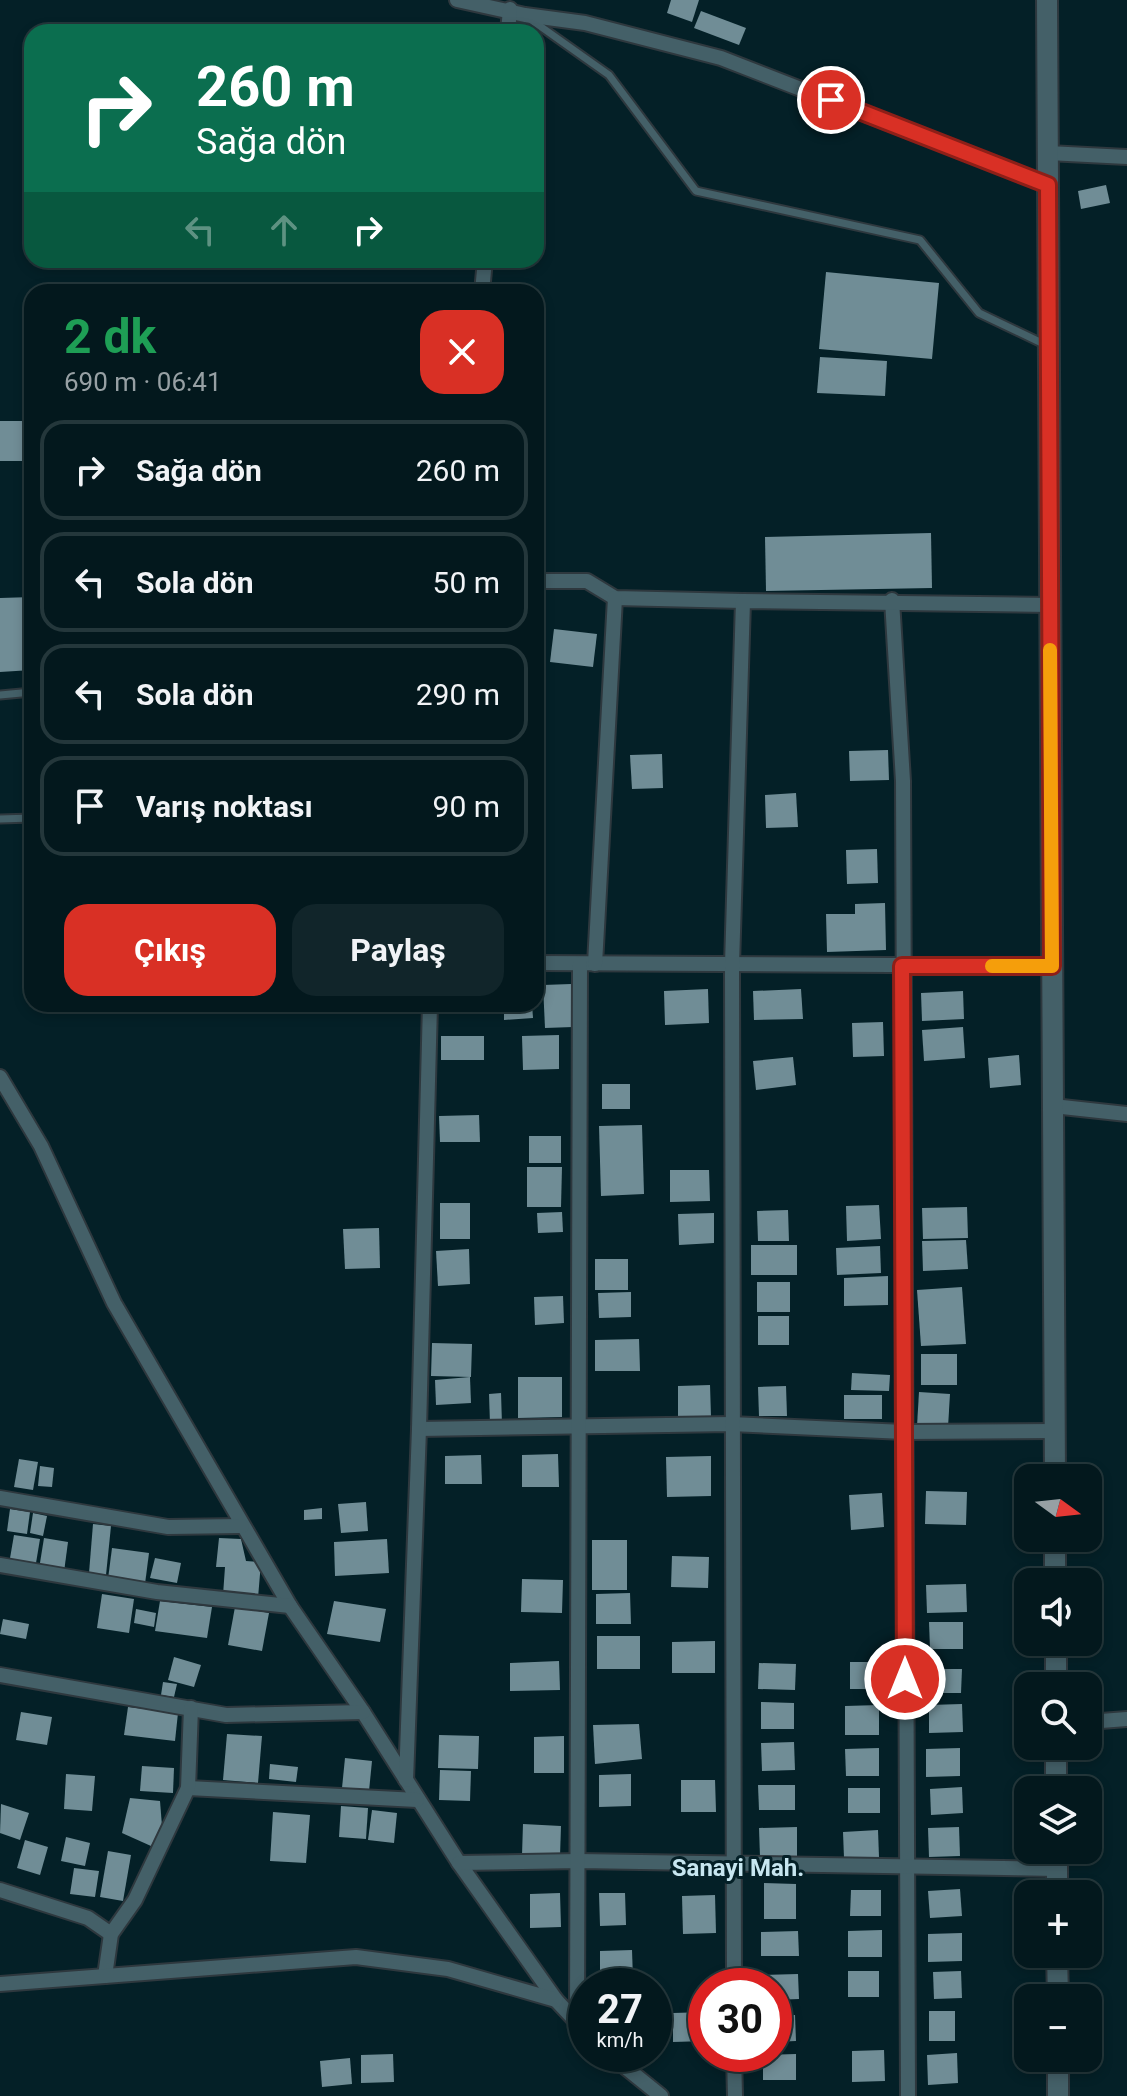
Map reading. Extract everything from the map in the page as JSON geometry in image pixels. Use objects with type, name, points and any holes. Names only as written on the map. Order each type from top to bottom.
[{"type":"main road","points":[[1047,0],[1055,1464]]},
{"type":"main road","points":[[1058,2072],[1058,2096]]},
{"type":"street","points":[[457,0],[510,9],[525,15],[585,23],[721,58],[1048,185]]},
{"type":"street","points":[[509,24],[510,9]]},
{"type":"street","points":[[1048,153],[1127,157]]},
{"type":"street","points":[[544,581],[587,581],[615,598],[892,600],[1050,605]]},
{"type":"street","points":[[580,1968],[577,1425],[587,964],[615,598]]},
{"type":"street","points":[[892,600],[903,781],[908,2096]]},
{"type":"street","points":[[734,1968],[731,1424],[735,1163],[732,965],[743,601]]},
{"type":"street","points":[[544,963],[1052,966]]},
{"type":"street","points":[[406,1781],[430,1012]]},
{"type":"street","points":[[0,1077],[41,1146],[114,1303],[290,1606],[363,1712],[459,1863],[568,2013]]},
{"type":"street","points":[[1053,1106],[1127,1114]]},
{"type":"street","points":[[419,1429],[731,1424],[904,1432],[1054,1431]]},
{"type":"street","points":[[0,1498],[168,1527],[242,1526]]},
{"type":"street","points":[[0,1565],[157,1592],[290,1606]]},
{"type":"street","points":[[0,1675],[226,1715],[363,1712]]},
{"type":"street","points":[[105,1976],[111,1934],[135,1900],[188,1788],[191,1708]]},
{"type":"street","points":[[1102,1721],[1127,1719]]},
{"type":"street","points":[[188,1788],[417,1800]]},
{"type":"street","points":[[459,1863],[579,1861],[734,1866],[1014,1861]]},
{"type":"street","points":[[0,1890],[88,1918],[111,1934]]},
{"type":"street","points":[[0,1984],[356,1957],[448,1969],[556,2000]]},
{"type":"street","points":[[631,2072],[661,2096]]},
{"type":"street","points":[[734,2072],[735,2096]]},
{"type":"lane","points":[[525,15],[538,24]]},
{"type":"lane","points":[[544,29],[609,75],[696,191],[920,240],[979,313],[1048,346]]},
{"type":"lane","points":[[0,695],[24,693]]},
{"type":"lane","points":[[0,819],[24,818]]},
{"type":"building","points":[[671,0],[699,0],[692,22],[667,13]]},
{"type":"building","points":[[701,11],[746,28],[739,45],[694,28]]},
{"type":"building","points":[[1106,185],[1110,203],[1081,209],[1078,191]]},
{"type":"building","points":[[826,272],[939,283],[932,359],[819,349]]},
{"type":"building","points":[[820,357],[887,361],[885,396],[817,393]]},
{"type":"building","points":[[0,421],[23,421],[23,461],[0,461]]},
{"type":"building","points":[[931,533],[932,588],[766,591],[765,537]]},
{"type":"building","points":[[24,597],[24,670],[0,672],[0,598]]},
{"type":"building","points":[[554,629],[597,634],[593,667],[550,662]]},
{"type":"building","points":[[888,750],[889,780],[850,781],[849,751]]},
{"type":"building","points":[[662,754],[663,788],[632,789],[630,755]]},
{"type":"building","points":[[796,793],[798,827],[766,828],[765,795]]},
{"type":"building","points":[[877,849],[878,883],[847,884],[846,850]]},
{"type":"building","points":[[885,903],[886,950],[827,952],[826,914],[855,914],[855,904]]},
{"type":"building","points":[[571,984],[573,1027],[545,1028],[544,985]]},
{"type":"building","points":[[708,989],[709,1023],[665,1025],[664,991]]},
{"type":"building","points":[[801,989],[803,1019],[754,1020],[753,991]]},
{"type":"building","points":[[963,991],[964,1019],[922,1021],[921,993]]},
{"type":"building","points":[[504,1012],[533,1012],[533,1018],[504,1020]]},
{"type":"building","points":[[883,1022],[884,1056],[853,1057],[852,1023]]},
{"type":"building","points":[[963,1027],[965,1058],[924,1061],[922,1030]]},
{"type":"building","points":[[559,1035],[559,1069],[523,1070],[522,1036]]},
{"type":"building","points":[[441,1036],[484,1036],[484,1060],[441,1060]]},
{"type":"building","points":[[1019,1055],[1021,1085],[990,1088],[988,1058]]},
{"type":"building","points":[[793,1057],[796,1085],[756,1090],[753,1061]]},
{"type":"building","points":[[602,1084],[630,1084],[630,1109],[602,1109]]},
{"type":"building","points":[[479,1115],[480,1142],[440,1142],[439,1116]]},
{"type":"building","points":[[642,1125],[644,1194],[601,1196],[599,1126]]},
{"type":"building","points":[[529,1136],[561,1136],[561,1163],[529,1163]]},
{"type":"building","points":[[527,1167],[562,1167],[561,1207],[527,1207]]},
{"type":"building","points":[[670,1170],[709,1170],[710,1201],[670,1202]]},
{"type":"building","points":[[440,1203],[470,1203],[470,1239],[440,1239]]},
{"type":"building","points":[[879,1205],[881,1239],[847,1241],[846,1206]]},
{"type":"building","points":[[967,1207],[968,1238],[923,1239],[922,1208]]},
{"type":"building","points":[[788,1210],[789,1241],[758,1241],[757,1211]]},
{"type":"building","points":[[562,1212],[563,1232],[538,1233],[537,1213]]},
{"type":"building","points":[[714,1213],[714,1243],[679,1245],[678,1214]]},
{"type":"building","points":[[379,1228],[380,1268],[345,1269],[343,1229]]},
{"type":"building","points":[[966,1240],[968,1269],[923,1271],[922,1241]]},
{"type":"building","points":[[751,1245],[797,1245],[797,1275],[751,1275]]},
{"type":"building","points":[[880,1246],[881,1273],[837,1275],[836,1248]]},
{"type":"building","points":[[469,1249],[470,1284],[438,1286],[436,1251]]},
{"type":"building","points":[[595,1259],[628,1259],[628,1290],[595,1290]]},
{"type":"building","points":[[888,1276],[888,1305],[844,1306],[844,1278]]},
{"type":"building","points":[[757,1282],[790,1282],[790,1312],[757,1312]]},
{"type":"building","points":[[962,1287],[966,1344],[921,1346],[917,1290]]},
{"type":"building","points":[[631,1292],[631,1317],[599,1318],[598,1293]]},
{"type":"building","points":[[563,1296],[564,1323],[535,1325],[534,1297]]},
{"type":"building","points":[[758,1316],[789,1316],[789,1345],[758,1345]]},
{"type":"building","points":[[639,1339],[640,1371],[595,1371],[595,1340]]},
{"type":"building","points":[[432,1343],[472,1344],[471,1377],[431,1376]]},
{"type":"building","points":[[921,1354],[957,1354],[957,1385],[921,1385]]},
{"type":"building","points":[[852,1373],[890,1375],[889,1391],[851,1390]]},
{"type":"building","points":[[470,1377],[471,1403],[436,1405],[435,1380]]},
{"type":"building","points":[[518,1377],[562,1377],[562,1417],[518,1418]]},
{"type":"building","points":[[710,1385],[711,1416],[678,1416],[678,1386]]},
{"type":"building","points":[[786,1386],[787,1416],[759,1416],[758,1387]]},
{"type":"building","points":[[919,1392],[950,1394],[948,1427],[917,1426]]},
{"type":"building","points":[[501,1393],[502,1424],[490,1424],[489,1394]]},
{"type":"building","points":[[844,1395],[882,1395],[882,1419],[844,1419]]},
{"type":"building","points":[[558,1454],[559,1487],[522,1487],[522,1455]]},
{"type":"building","points":[[481,1455],[482,1484],[445,1484],[445,1456]]},
{"type":"building","points":[[711,1456],[711,1496],[667,1497],[666,1457]]},
{"type":"building","points":[[19,1459],[38,1462],[33,1490],[14,1487]]},
{"type":"building","points":[[40,1466],[54,1468],[52,1487],[38,1486]]},
{"type":"building","points":[[926,1491],[967,1492],[966,1525],[925,1524]]},
{"type":"building","points":[[882,1493],[884,1527],[851,1530],[849,1495]]},
{"type":"building","points":[[366,1502],[368,1531],[341,1533],[338,1504]]},
{"type":"building","points":[[322,1508],[322,1519],[304,1520],[304,1510]]},
{"type":"building","points":[[10,1509],[30,1512],[27,1534],[7,1531]]},
{"type":"building","points":[[33,1513],[47,1516],[43,1536],[30,1533]]},
{"type":"building","points":[[93,1524],[111,1526],[106,1575],[89,1573]]},
{"type":"building","points":[[14,1535],[40,1539],[35,1569],[9,1564]]},
{"type":"building","points":[[44,1538],[68,1542],[64,1572],[39,1569]]},
{"type":"building","points":[[219,1538],[241,1539],[246,1561],[261,1562],[258,1598],[223,1595],[225,1567],[216,1567]]},
{"type":"building","points":[[387,1539],[389,1573],[335,1576],[334,1542]]},
{"type":"building","points":[[592,1540],[627,1540],[627,1590],[592,1590]]},
{"type":"building","points":[[112,1548],[149,1553],[145,1584],[108,1579]]},
{"type":"building","points":[[672,1556],[709,1557],[708,1588],[671,1587]]},
{"type":"building","points":[[155,1558],[181,1563],[177,1583],[150,1578]]},
{"type":"building","points":[[522,1579],[563,1580],[562,1613],[521,1612]]},
{"type":"building","points":[[966,1584],[967,1612],[927,1613],[926,1585]]},
{"type":"building","points":[[630,1593],[631,1624],[596,1624],[596,1594]]},
{"type":"building","points":[[102,1594],[134,1599],[129,1633],[97,1628]]},
{"type":"building","points":[[160,1601],[212,1607],[207,1638],[155,1631]]},
{"type":"building","points":[[334,1601],[386,1609],[380,1642],[327,1634]]},
{"type":"building","points":[[235,1607],[269,1613],[262,1651],[228,1645]]},
{"type":"building","points":[[136,1609],[156,1613],[154,1627],[134,1623]]},
{"type":"building","points":[[3,1619],[29,1624],[26,1639],[0,1634]]},
{"type":"building","points":[[929,1622],[963,1622],[963,1649],[930,1649]]},
{"type":"building","points":[[597,1636],[640,1636],[640,1669],[597,1669]]},
{"type":"building","points":[[715,1641],[715,1673],[672,1673],[672,1642]]},
{"type":"building","points":[[174,1657],[201,1665],[194,1687],[168,1680]]},
{"type":"building","points":[[559,1661],[560,1690],[510,1691],[510,1663]]},
{"type":"building","points":[[850,1662],[880,1662],[881,1689],[850,1689]]},
{"type":"building","points":[[759,1663],[796,1664],[795,1690],[758,1689]]},
{"type":"building","points":[[927,1669],[962,1669],[961,1693],[927,1693]]},
{"type":"building","points":[[163,1682],[177,1684],[174,1697],[161,1695]]},
{"type":"building","points":[[761,1702],[794,1703],[794,1729],[761,1729]]},
{"type":"building","points":[[962,1704],[963,1732],[929,1733],[929,1705]]},
{"type":"building","points":[[879,1705],[879,1735],[845,1735],[845,1706]]},
{"type":"building","points":[[128,1707],[178,1713],[175,1741],[124,1735]]},
{"type":"building","points":[[21,1712],[52,1717],[47,1745],[16,1740]]},
{"type":"building","points":[[639,1724],[642,1759],[595,1764],[593,1725]]},
{"type":"building","points":[[227,1734],[262,1736],[258,1783],[223,1780]]},
{"type":"building","points":[[439,1735],[479,1736],[478,1769],[438,1768]]},
{"type":"building","points":[[564,1736],[564,1773],[534,1773],[534,1737]]},
{"type":"building","points":[[794,1742],[795,1770],[762,1771],[761,1743]]},
{"type":"building","points":[[879,1748],[879,1776],[846,1776],[845,1749]]},
{"type":"building","points":[[960,1748],[960,1776],[926,1777],[926,1749]]},
{"type":"building","points":[[345,1758],[372,1761],[369,1791],[342,1788]]},
{"type":"building","points":[[270,1764],[298,1767],[296,1782],[269,1779]]},
{"type":"building","points":[[142,1766],[174,1768],[173,1793],[140,1791]]},
{"type":"building","points":[[440,1770],[471,1771],[470,1801],[439,1800]]},
{"type":"building","points":[[66,1774],[95,1776],[92,1811],[64,1809]]},
{"type":"building","points":[[631,1774],[631,1806],[599,1807],[599,1775]]},
{"type":"building","points":[[681,1780],[715,1780],[716,1812],[681,1812]]},
{"type":"building","points":[[758,1785],[795,1785],[795,1810],[759,1810]]},
{"type":"building","points":[[962,1787],[963,1813],[931,1815],[930,1789]]},
{"type":"building","points":[[848,1788],[880,1788],[880,1813],[848,1813]]},
{"type":"building","points":[[130,1798],[160,1801],[162,1826],[151,1846],[122,1833]]},
{"type":"building","points":[[1,1804],[29,1813],[20,1840],[0,1833]]},
{"type":"building","points":[[341,1806],[368,1808],[366,1839],[339,1837]]},
{"type":"building","points":[[372,1810],[397,1813],[394,1843],[368,1840]]},
{"type":"building","points":[[273,1812],[310,1815],[306,1863],[270,1861]]},
{"type":"building","points":[[523,1824],[561,1826],[560,1856],[522,1855]]},
{"type":"building","points":[[797,1827],[797,1856],[760,1857],[759,1828]]},
{"type":"building","points":[[959,1827],[960,1856],[929,1857],[928,1828]]},
{"type":"building","points":[[878,1830],[879,1857],[844,1858],[843,1832]]},
{"type":"building","points":[[66,1837],[90,1843],[85,1866],[61,1861]]},
{"type":"building","points":[[25,1840],[48,1847],[40,1875],[17,1868]]},
{"type":"building","points":[[108,1851],[131,1855],[123,1901],[100,1897]]},
{"type":"building","points":[[74,1868],[99,1871],[95,1897],[70,1894]]},
{"type":"building","points":[[764,1883],[796,1884],[796,1919],[764,1919]]},
{"type":"building","points":[[960,1889],[962,1916],[930,1918],[928,1891]]},
{"type":"building","points":[[851,1890],[881,1890],[881,1916],[850,1916]]},
{"type":"building","points":[[560,1893],[561,1927],[530,1928],[530,1894]]},
{"type":"building","points":[[599,1893],[625,1893],[626,1925],[600,1926]]},
{"type":"building","points":[[715,1895],[716,1933],[683,1934],[682,1896]]},
{"type":"building","points":[[882,1930],[882,1957],[848,1957],[848,1931]]},
{"type":"building","points":[[798,1931],[799,1956],[761,1956],[761,1932]]},
{"type":"building","points":[[962,1933],[962,1961],[928,1962],[928,1934]]},
{"type":"building","points":[[632,1950],[633,1968],[600,1968],[600,1951]]},
{"type":"building","points":[[848,1971],[879,1971],[879,1997],[848,1997]]},
{"type":"building","points":[[961,1971],[962,1998],[934,1999],[933,1972]]},
{"type":"building","points":[[792,1974],[798,1974],[799,1999],[792,1999]]},
{"type":"building","points":[[929,2011],[955,2011],[955,2041],[929,2041]]},
{"type":"building","points":[[673,2013],[688,2013],[688,2042],[673,2042]]},
{"type":"building","points":[[792,2015],[795,2015],[796,2041],[792,2041]]},
{"type":"building","points":[[884,2050],[885,2081],[852,2082],[852,2051]]},
{"type":"building","points":[[957,2053],[958,2083],[928,2085],[927,2055]]},
{"type":"building","points":[[393,2054],[394,2082],[361,2083],[361,2055]]},
{"type":"building","points":[[792,2054],[796,2054],[796,2080],[763,2080],[763,2072],[792,2072]]},
{"type":"building","points":[[350,2058],[352,2084],[322,2087],[320,2061]]},
{"type":"slow traffic","points":[[992,966],[1052,966],[1050,650]]},
{"type":"district","name":"Sanayi Mah.","points":[[738,1868]]},
{"type":"route","points":[[831,100],[1048,185],[1052,966],[902,966],[905,1679]]}]
